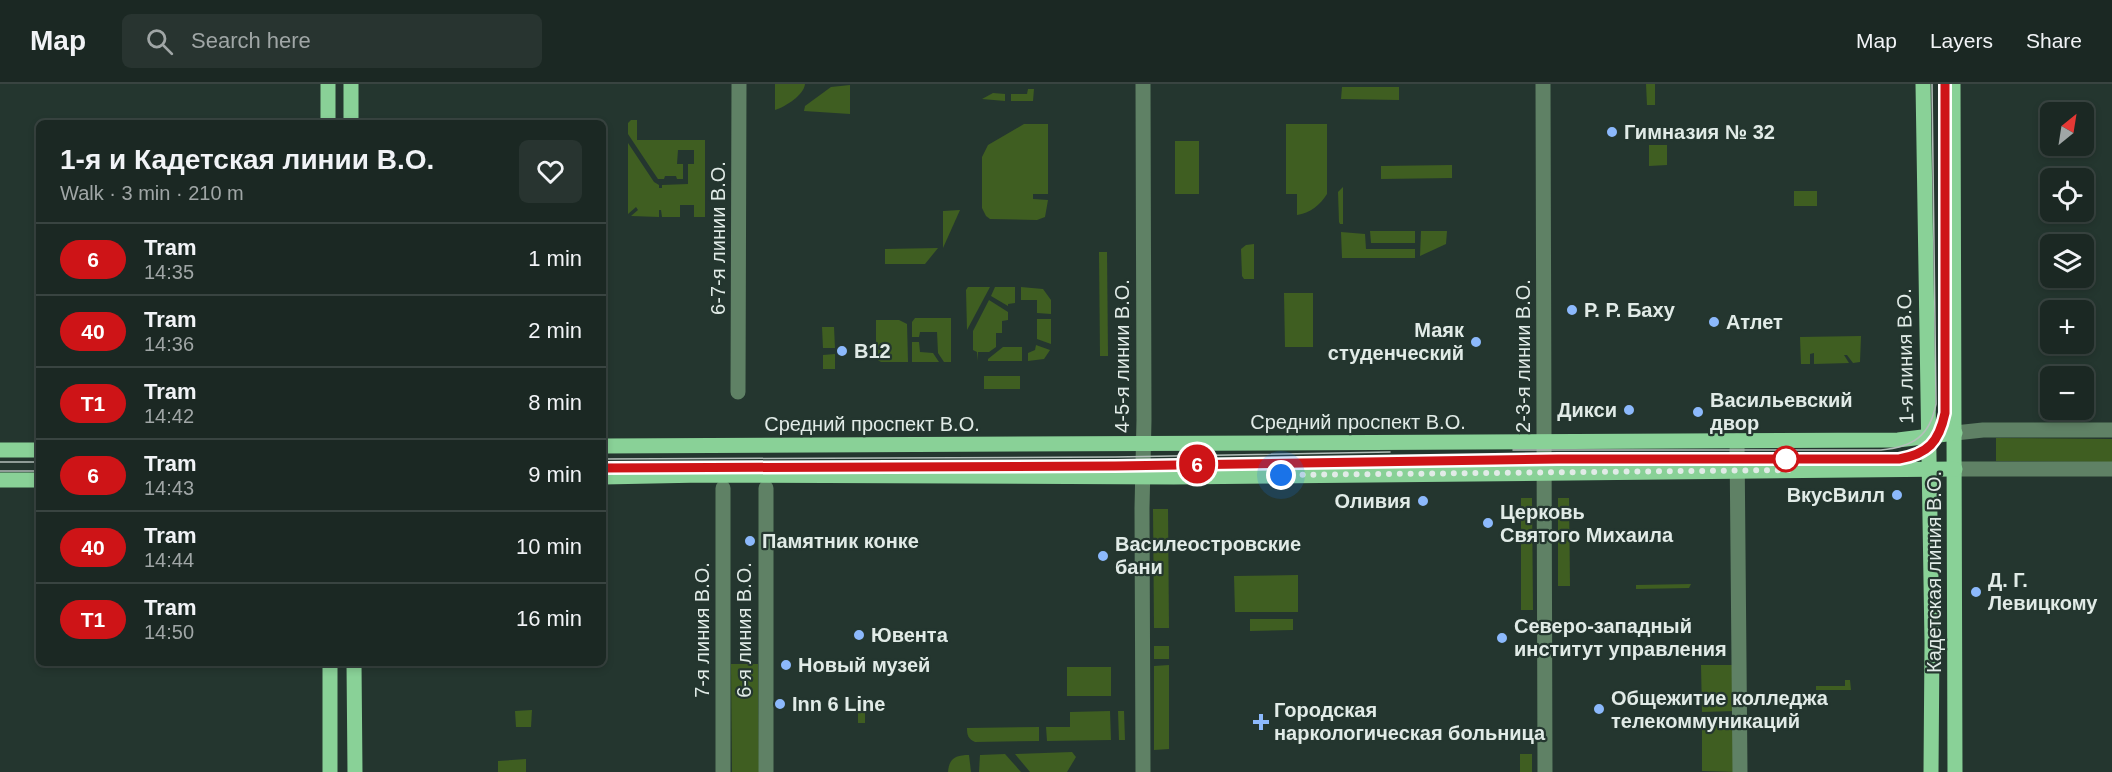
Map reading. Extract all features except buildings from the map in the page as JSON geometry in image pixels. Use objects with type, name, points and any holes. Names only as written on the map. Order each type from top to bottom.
[{"type":"main road","points":[[328,84],[328,120]]},
{"type":"main road","points":[[351,84],[351,120]]},
{"type":"main road","name":"1-я линия В.О.","points":[[1923,84],[1932,643],[1931,772]]},
{"type":"main road","name":"Кадетская линия В.О.","points":[[1953,84],[1955,772]]},
{"type":"main road","name":"Средний проспект В.О.","points":[[606,446],[1899,440],[1955,433]]},
{"type":"main road","points":[[0,450],[36,450]]},
{"type":"main road","points":[[606,477],[703,475],[1143,477],[1955,469]]},
{"type":"main road","points":[[0,480],[36,480]]},
{"type":"main road","points":[[330,666],[330,772]]},
{"type":"main road","points":[[354,666],[355,772]]},
{"type":"street","name":"6-7-я линии В.О.","points":[[738,392],[739,84]]},
{"type":"street","name":"4-5-я линии В.О.","points":[[1143,84],[1143,772]]},
{"type":"street","name":"2-3-я линии В.О.","points":[[1543,84],[1545,772]]},
{"type":"street","name":"Средний проспект В.О.","points":[[1955,433],[1983,430],[2112,430]]},
{"type":"street","points":[[1737,441],[1740,772]]},
{"type":"street","points":[[1955,469],[2112,469]]},
{"type":"street","name":"7-я линия В.О.","points":[[723,488],[723,772]]},
{"type":"street","name":"6-я линия В.О.","points":[[766,488],[766,772]]},
{"type":"green space","points":[[775,84],[805,84],[798,96],[775,110]]},
{"type":"green space","points":[[1646,84],[1655,84],[1655,105],[1647,105]]},
{"type":"green space","points":[[850,85],[850,114],[804,111],[805,106],[831,87]]},
{"type":"green space","points":[[1342,87],[1399,87],[1399,100],[1341,99]]},
{"type":"green space","points":[[1028,89],[1034,89],[1033,101],[1011,101],[1011,94],[1027,94]]},
{"type":"green space","points":[[993,93],[1005,94],[1005,101],[982,99]]},
{"type":"green space","points":[[631,120],[637,120],[637,140],[705,140],[705,217],[694,217],[694,205],[680,205],[680,217],[662,217],[661,210],[659,210],[659,217],[631,216],[638,210],[636,207],[628,214],[628,143],[659,188],[662,188],[662,185],[688,184],[688,164],[694,164],[694,150],[678,150],[677,164],[683,164],[683,179],[677,179],[676,176],[665,176],[664,179],[658,179],[628,134],[628,123]]},
{"type":"green space","points":[[1024,124],[1048,124],[1048,194],[1033,194],[1033,199],[1048,200],[1045,217],[1037,220],[990,219],[982,208],[982,157],[988,145]]},
{"type":"green space","points":[[1286,124],[1327,124],[1327,194],[1314,208],[1297,215],[1297,194],[1286,194]]},
{"type":"green space","points":[[1175,141],[1199,141],[1199,194],[1175,194]]},
{"type":"green space","points":[[1649,145],[1667,145],[1667,165],[1649,166]]},
{"type":"green space","points":[[1452,165],[1452,178],[1381,179],[1381,166]]},
{"type":"green space","points":[[1343,187],[1343,224],[1340,224],[1338,192]]},
{"type":"green space","points":[[1794,191],[1817,191],[1817,206],[1794,206]]},
{"type":"green space","points":[[960,210],[943,248],[943,211]]},
{"type":"green space","points":[[1370,231],[1415,231],[1415,243],[1371,243]]},
{"type":"green space","points":[[1421,231],[1447,231],[1446,244],[1420,256]]},
{"type":"green space","points":[[1341,232],[1365,234],[1366,249],[1415,249],[1415,258],[1342,258]]},
{"type":"green space","points":[[1254,244],[1254,279],[1244,279],[1241,249],[1246,245]]},
{"type":"green space","points":[[938,248],[925,264],[885,264],[885,249]]},
{"type":"green space","points":[[1099,252],[1107,252],[1108,356],[1100,356]]},
{"type":"green space","points":[[968,287],[990,287],[967,330],[966,290]]},
{"type":"green space","points":[[995,287],[1015,287],[1015,303],[1008,304],[1008,306],[991,296]]},
{"type":"green space","points":[[1021,287],[1043,289],[1051,300],[1051,314],[1037,313],[1037,300],[1021,300]]},
{"type":"green space","points":[[1284,293],[1313,293],[1313,347],[1285,347]]},
{"type":"green space","points":[[989,300],[1008,312],[1008,320],[1002,321],[1002,333],[996,333],[996,347],[989,352],[978,352],[977,361],[977,352],[973,350],[973,331]]},
{"type":"green space","points":[[915,318],[951,318],[951,362],[944,362],[938,353],[937,332],[920,332],[919,337],[912,337],[912,322]]},
{"type":"green space","points":[[1037,319],[1051,319],[1051,344],[1037,339]]},
{"type":"green space","points":[[876,320],[899,320],[907,324],[908,362],[881,362],[876,359]]},
{"type":"green space","points":[[822,327],[834,327],[835,348],[823,348]]},
{"type":"green space","points":[[1861,336],[1860,362],[1853,363],[1847,355],[1844,355],[1849,363],[1814,364],[1814,353],[1810,354],[1810,364],[1801,364],[1800,337]]},
{"type":"green space","points":[[912,342],[919,342],[920,352],[933,353],[939,362],[912,362]]},
{"type":"green space","points":[[1036,345],[1050,350],[1044,359],[1028,361],[1028,353],[1035,350]]},
{"type":"green space","points":[[1003,347],[1022,347],[1022,361],[988,361]]},
{"type":"green space","points":[[835,354],[835,369],[823,369],[823,355]]},
{"type":"green space","points":[[984,376],[1020,376],[1020,389],[984,389]]},
{"type":"green space","points":[[1996,438],[2112,439],[2112,462],[1996,461]]},
{"type":"green space","points":[[1521,498],[1532,498],[1533,610],[1521,610]]},
{"type":"green space","points":[[1558,498],[1569,498],[1570,586],[1558,586]]},
{"type":"green space","points":[[1153,509],[1168,509],[1169,628],[1154,628]]},
{"type":"green space","points":[[1298,575],[1298,612],[1235,612],[1234,576]]},
{"type":"green space","points":[[1691,584],[1689,588],[1636,589],[1636,585]]},
{"type":"green space","points":[[1250,619],[1293,619],[1293,630],[1250,631]]},
{"type":"green space","points":[[1154,646],[1169,646],[1169,659],[1154,659]]},
{"type":"green space","points":[[731,664],[758,664],[759,772],[732,772]]},
{"type":"green space","points":[[1169,665],[1169,749],[1154,750],[1154,666]]},
{"type":"green space","points":[[1701,665],[1735,665],[1735,711],[1702,712]]},
{"type":"green space","points":[[1067,667],[1111,667],[1111,696],[1067,696]]},
{"type":"green space","points":[[1845,680],[1850,680],[1851,690],[1816,690],[1816,686],[1845,686]]},
{"type":"green space","points":[[858,700],[865,701],[865,723],[858,723]]},
{"type":"green space","points":[[532,710],[531,727],[516,727],[515,711]]},
{"type":"green space","points":[[1110,711],[1111,740],[1047,741],[1046,727],[1070,727],[1070,712]]},
{"type":"green space","points":[[1118,711],[1124,711],[1125,740],[1119,740]]},
{"type":"green space","points":[[1702,724],[1734,725],[1736,772],[1702,771]]},
{"type":"green space","points":[[1039,727],[1039,741],[975,742],[969,738],[967,730],[967,728]]},
{"type":"green space","points":[[1072,752],[1076,757],[1067,772],[1030,772],[1015,754]]},
{"type":"green space","points":[[1005,754],[1021,772],[979,772],[980,755]]},
{"type":"green space","points":[[1520,754],[1532,754],[1532,772],[1520,772]]},
{"type":"green space","points":[[969,755],[971,772],[948,772],[954,758]]},
{"type":"green space","points":[[526,759],[526,772],[498,772],[498,761]]},
{"type":"tram line","points":[[1513,450],[1881,450],[1902,446],[1918,438],[1929,424],[1936,404],[1932,84]]},
{"type":"tram line","points":[[606,468],[1115,466],[1572,459],[1899,459],[1909,457],[1931,445],[1939,432],[1945,413],[1945,84]]},
{"type":"tram line","name":"6","points":[[606,468],[1115,466],[1558,459],[1899,459],[1912,457],[1928,449],[1936,440],[1942,427],[1946,403],[1945,84]]},
{"type":"tram line","points":[[606,459],[1115,457],[1390,452]]},
{"type":"tram line","points":[[0,462],[36,462]]},
{"type":"tram line","points":[[0,471],[36,471]]},
{"type":"place","name":"Гимназия № 32","points":[[1612,132]]},
{"type":"place","name":"Р. Р. Баху","points":[[1572,310]]},
{"type":"place","name":"Атлет","points":[[1714,322]]},
{"type":"place","name":"Маяк студенческий","points":[[1476,342]]},
{"type":"place","name":"B12","points":[[842,351]]},
{"type":"place","name":"Дикси","points":[[1629,410]]},
{"type":"place","name":"Васильевский двор","points":[[1698,412]]},
{"type":"place","name":"ВкусВилл","points":[[1897,495]]},
{"type":"place","name":"Оливия","points":[[1423,501]]},
{"type":"place","name":"Церковь Святого Михаила","points":[[1488,523]]},
{"type":"place","name":"Памятник конке","points":[[750,541]]},
{"type":"place","name":"Василеостровские бани","points":[[1103,556]]},
{"type":"place","name":"Д. Г. Левицкому","points":[[1976,592]]},
{"type":"place","name":"Ювента","points":[[859,635]]},
{"type":"place","name":"Северо-западный институт управления","points":[[1502,638]]},
{"type":"place","name":"Новый музей","points":[[786,665]]},
{"type":"place","name":"Inn 6 Line","points":[[780,704]]},
{"type":"place","name":"Общежитие колледжа телекоммуникаций","points":[[1599,709]]},
{"type":"place","name":"Городская наркологическая больница","points":[[1261,722]]},
{"type":"route","points":[[1281,475],[1792,470],[1786,459]]}]
